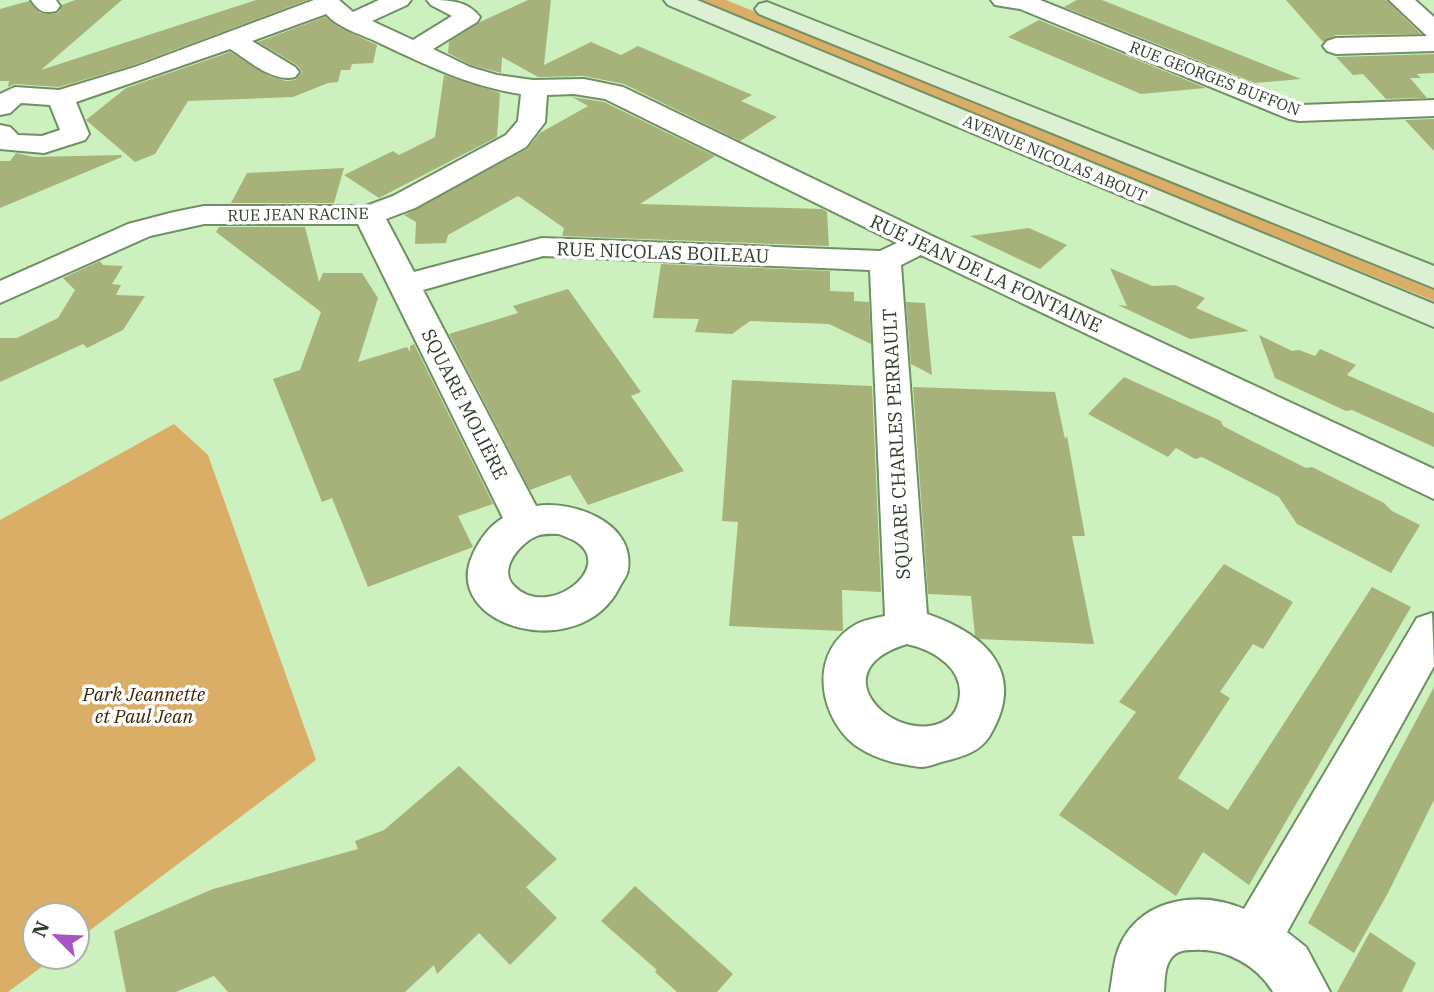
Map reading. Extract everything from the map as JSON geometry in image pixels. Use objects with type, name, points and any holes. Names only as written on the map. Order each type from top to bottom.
[{"type":"main road","name":"AVENUE NICOLAS ABOUT","points":[[676,0],[1434,316]]},
{"type":"main road","name":"AVENUE NICOLAS ABOUT","points":[[744,0],[1434,278]]},
{"type":"street","points":[[352,21],[399,0]]},
{"type":"street","points":[[414,50],[468,17],[466,13],[439,0]]},
{"type":"street","points":[[1401,0],[1434,30]]},
{"type":"street","name":"RUE GEORGES BUFFON","points":[[1018,1],[1298,113],[1434,108]]},
{"type":"street","points":[[5,96],[61,98],[144,72],[327,2],[352,21],[482,79],[533,88]]},
{"type":"street","points":[[232,40],[286,72]]},
{"type":"street","points":[[1336,46],[1434,43]]},
{"type":"street","name":"RUE JEAN DE LA FONTAINE","points":[[533,88],[592,86],[614,93],[921,243],[1434,485]]},
{"type":"street","name":"RUE JEAN RACINE","points":[[0,293],[139,230],[174,221],[204,215],[369,215],[404,202],[516,141],[531,122],[535,102],[533,88]]},
{"type":"street","points":[[0,133],[10,143],[44,145],[75,134],[61,98]]},
{"type":"street","name":"SQUARE MOLIÈRE","points":[[369,215],[526,524]]},
{"type":"street","name":"RUE NICOLAS BOILEAU","points":[[405,285],[542,247],[885,261],[921,243]]},
{"type":"street","name":"SQUARE CHARLES PERRAULT","points":[[885,261],[907,627]]},
{"type":"street","points":[[1255,939],[1433,629]]},
{"type":"street","points":[[1137,992],[1136,977],[1144,954],[1158,936],[1178,925],[1202,922],[1229,927],[1255,939],[1282,961],[1303,992]]},
{"type":"green space","points":[[691,0],[726,0],[1434,290],[1434,301]]},
{"type":"green space","name":"Park Jeannette et Paul Jean","points":[[174,424],[208,455],[316,760],[91,929],[91,901],[21,901],[21,971],[36,971],[8,992],[0,992],[0,520]]},
{"type":"building","points":[[75,0],[122,0],[41,70],[256,0],[307,0],[134,65],[59,87],[15,84],[8,87],[9,81],[0,81],[0,9],[29,1],[40,13],[52,14],[58,13],[62,5]]},
{"type":"building","points":[[528,0],[551,0],[544,65],[591,42],[621,55],[638,46],[752,95],[741,101],[777,117],[740,141],[624,84],[584,76],[538,77],[502,57],[501,73],[471,65],[448,53],[449,42],[480,22]]},
{"type":"building","points":[[1077,0],[1102,0],[1301,79],[1255,83],[1064,7]]},
{"type":"building","points":[[1286,0],[1386,0],[1421,34],[1336,35],[1323,42]]},
{"type":"building","points":[[325,17],[340,28],[377,45],[373,63],[352,64],[350,70],[341,70],[338,82],[328,83],[293,97],[188,101],[155,154],[135,162],[86,120],[126,88],[230,52],[269,76],[286,81],[295,80],[302,72],[297,65],[258,42]]},
{"type":"building","points":[[1039,20],[1206,88],[1141,94],[1008,37]]},
{"type":"building","points":[[1434,54],[1434,73],[1417,74],[1421,78],[1410,78],[1427,98],[1386,99],[1363,74],[1353,75],[1336,57]]},
{"type":"building","points":[[444,75],[500,93],[497,137],[379,198],[344,175],[393,151],[399,155],[435,137]]},
{"type":"building","points":[[572,97],[604,102],[715,156],[640,204],[822,209],[827,212],[829,246],[562,236],[564,228],[518,196],[448,235],[446,243],[415,244],[416,222],[404,215],[527,149],[540,133],[588,106]]},
{"type":"building","points":[[1434,119],[1434,151],[1405,120]]},
{"type":"building","points":[[16,153],[34,157],[122,157],[0,208],[0,161],[10,161]]},
{"type":"building","points":[[344,168],[334,203],[231,203],[247,173]]},
{"type":"building","points":[[219,227],[305,227],[319,282],[323,273],[362,273],[378,298],[358,362],[407,347],[410,352],[410,346],[414,344],[493,504],[458,516],[473,547],[368,587],[332,498],[322,502],[273,379],[300,370],[321,312],[216,232]]},
{"type":"building","points":[[1029,228],[1067,245],[1040,269],[970,236]]},
{"type":"building","points":[[100,261],[103,265],[123,266],[112,284],[121,285],[116,295],[145,296],[123,330],[87,348],[83,344],[0,382],[0,338],[17,338],[58,318],[75,290],[63,278]]},
{"type":"building","points":[[661,264],[830,271],[830,291],[854,292],[854,301],[869,302],[871,344],[829,324],[750,321],[732,334],[695,332],[699,319],[653,318]]},
{"type":"building","points":[[1110,268],[1152,286],[1175,285],[1205,298],[1196,308],[1249,331],[1190,339],[1118,305],[1127,306]]},
{"type":"building","points":[[568,289],[641,392],[631,396],[684,471],[588,505],[570,475],[530,490],[449,334],[518,313],[513,306]]},
{"type":"building","points":[[906,302],[925,303],[932,375],[911,364]]},
{"type":"building","points":[[1259,335],[1292,351],[1299,350],[1315,356],[1320,349],[1356,365],[1347,375],[1434,413],[1434,447],[1275,378]]},
{"type":"building","points":[[1124,377],[1221,421],[1223,426],[1384,503],[1392,511],[1420,525],[1391,573],[1297,524],[1279,497],[1202,457],[1195,459],[1176,448],[1168,457],[1088,414]]},
{"type":"building","points":[[732,380],[872,386],[881,592],[842,590],[843,631],[729,626],[738,522],[722,521]]},
{"type":"building","points":[[913,387],[1055,392],[1065,439],[1067,436],[1085,536],[1072,536],[1094,644],[979,639],[975,636],[971,596],[928,594]]},
{"type":"building","points":[[1224,564],[1293,602],[1263,649],[1253,644],[1220,692],[1230,698],[1178,778],[1228,810],[1372,587],[1411,607],[1249,885],[1203,852],[1176,896],[1059,815],[1136,712],[1119,702]]},
{"type":"building","points":[[1434,687],[1434,800],[1388,893],[1354,953],[1308,923]]},
{"type":"building","points":[[459,766],[557,859],[526,887],[557,918],[510,965],[479,933],[437,974],[434,965],[405,992],[228,992],[214,976],[176,992],[126,992],[114,931],[213,889],[358,849],[355,841],[384,830]]},
{"type":"building","points":[[635,886],[733,974],[717,992],[677,992],[655,972],[657,970],[601,921]]},
{"type":"building","points":[[1370,932],[1416,963],[1402,992],[1337,992]]}]
